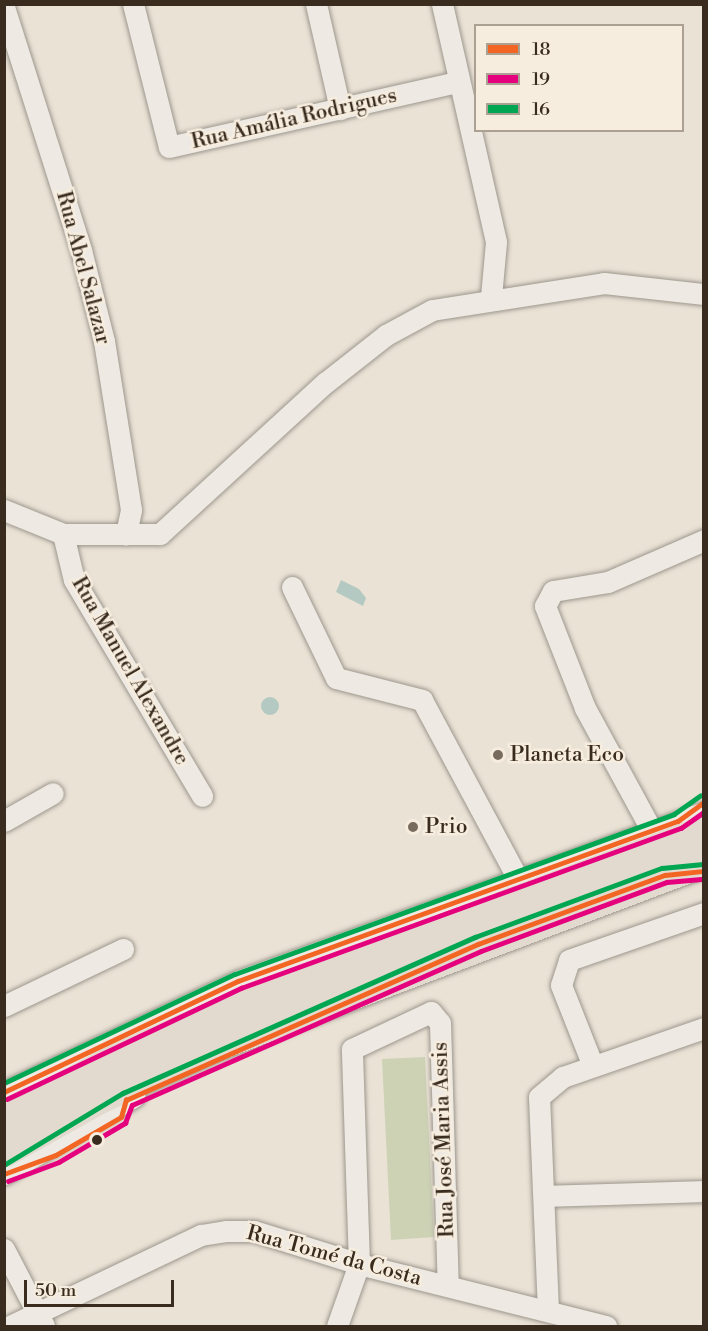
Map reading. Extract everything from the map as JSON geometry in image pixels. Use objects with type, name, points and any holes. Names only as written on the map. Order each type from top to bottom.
[{"type":"main road","points":[[4,1120],[115,1060],[238,1006],[704,832]]},
{"type":"main road","points":[[4,1150],[97,1098],[211,1046],[704,860]]},
{"type":"street","name":"Rua Amália Rodrigues","points":[[133,4],[169,147],[458,82]]},
{"type":"street","points":[[316,4],[340,109]]},
{"type":"street","points":[[442,4],[496,242],[491,297]]},
{"type":"street","name":"Rua Abel Salazar","points":[[4,7],[81,250],[104,341],[131,510],[126,534]]},
{"type":"street","points":[[4,510],[63,534],[159,534],[325,382],[386,335],[432,310],[491,297],[604,283],[704,294]]},
{"type":"street","name":"Rua Manuel Alexandre","points":[[63,534],[74,580],[202,796]]},
{"type":"street","points":[[652,831],[585,708],[545,606],[553,591],[608,582],[704,540]]},
{"type":"street","points":[[292,587],[336,678],[422,700],[518,879]]},
{"type":"street","points":[[4,821],[53,793]]},
{"type":"street","points":[[4,1092],[238,981],[704,812]]},
{"type":"street","points":[[592,1066],[561,985],[569,960],[704,913]]},
{"type":"street","points":[[4,1174],[126,1100],[478,944]]},
{"type":"street","points":[[4,1006],[123,949]]},
{"type":"street","name":"Rua José Maria Assis","points":[[359,1264],[352,1049],[431,1012],[440,1023],[448,1285]]},
{"type":"street","points":[[556,1318],[544,1196],[539,1097],[563,1077],[704,1028]]},
{"type":"street","points":[[4,1073],[41,1074]]},
{"type":"street","points":[[544,1196],[704,1191]]},
{"type":"street","name":"Rua Tomé da Costa","points":[[10,1326],[41,1318],[201,1235],[227,1231],[254,1231],[359,1264],[448,1285],[556,1318],[606,1326]]},
{"type":"street","points":[[4,1249],[41,1318]]},
{"type":"street","points":[[337,1326],[359,1264]]},
{"type":"green space","points":[[425,1057],[434,1237],[391,1240],[382,1059]]},
{"type":"water","points":[[341,580],[359,589],[366,598],[363,606],[336,592]]},
{"type":"water","points":[[266,697],[274,697],[279,702],[277,713],[266,715],[261,710],[261,702]]},
{"type":"transit line","name":"16","points":[[4,1083],[235,974],[674,814],[700,796]]},
{"type":"transit line","name":"18","points":[[4,1092],[238,981],[678,821],[704,802]]},
{"type":"transit line","name":"19","points":[[7,1099],[241,988],[681,828],[704,812]]},
{"type":"transit line","name":"16","points":[[4,1165],[123,1093],[475,937],[662,868],[703,864]]},
{"type":"transit line","name":"18","points":[[4,1174],[56,1155],[121,1117],[126,1100],[478,944],[665,875],[704,871]]},
{"type":"transit line","name":"19","points":[[8,1181],[59,1162],[125,1123],[132,1105],[481,951],[667,882],[704,879]]},
{"type":"place","name":"Planeta Eco","points":[[498,755]]},
{"type":"place","name":"Prio","points":[[413,827]]}]
